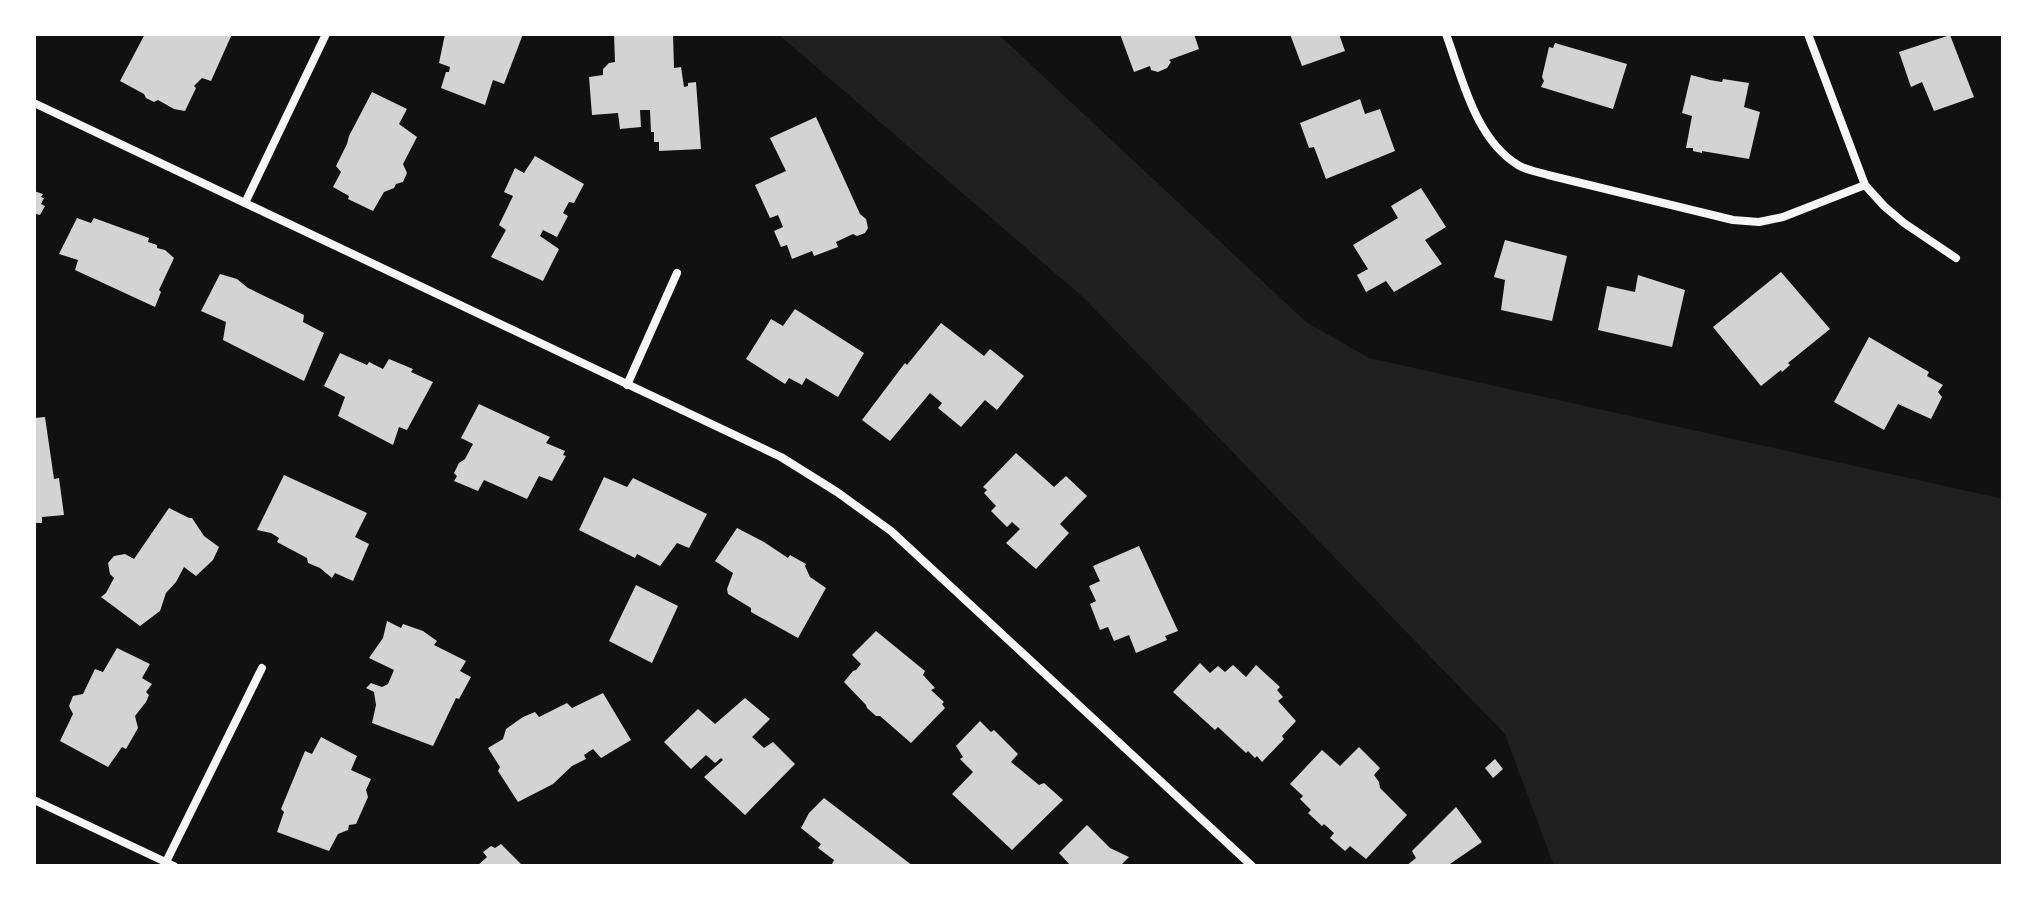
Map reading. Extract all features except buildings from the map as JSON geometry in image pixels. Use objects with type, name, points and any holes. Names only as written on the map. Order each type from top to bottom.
[{"type":"street","points":[[245,203],[326,34]]},
{"type":"street","points":[[1446,34],[1478,120],[1495,146],[1519,165],[1548,175],[1733,220],[1759,222],[1783,217],[1865,185]]},
{"type":"street","points":[[1808,34],[1865,185],[1904,223],[1956,258]]},
{"type":"street","points":[[34,103],[781,457],[837,492],[891,531],[1252,866]]},
{"type":"street","points":[[627,385],[677,273]]},
{"type":"street","points":[[34,800],[170,864],[262,668]]},
{"type":"shaded area","points":[[778,34],[998,34],[1306,322],[1369,358],[2003,499],[2003,866],[1554,866],[1505,734],[1084,298]]}]
